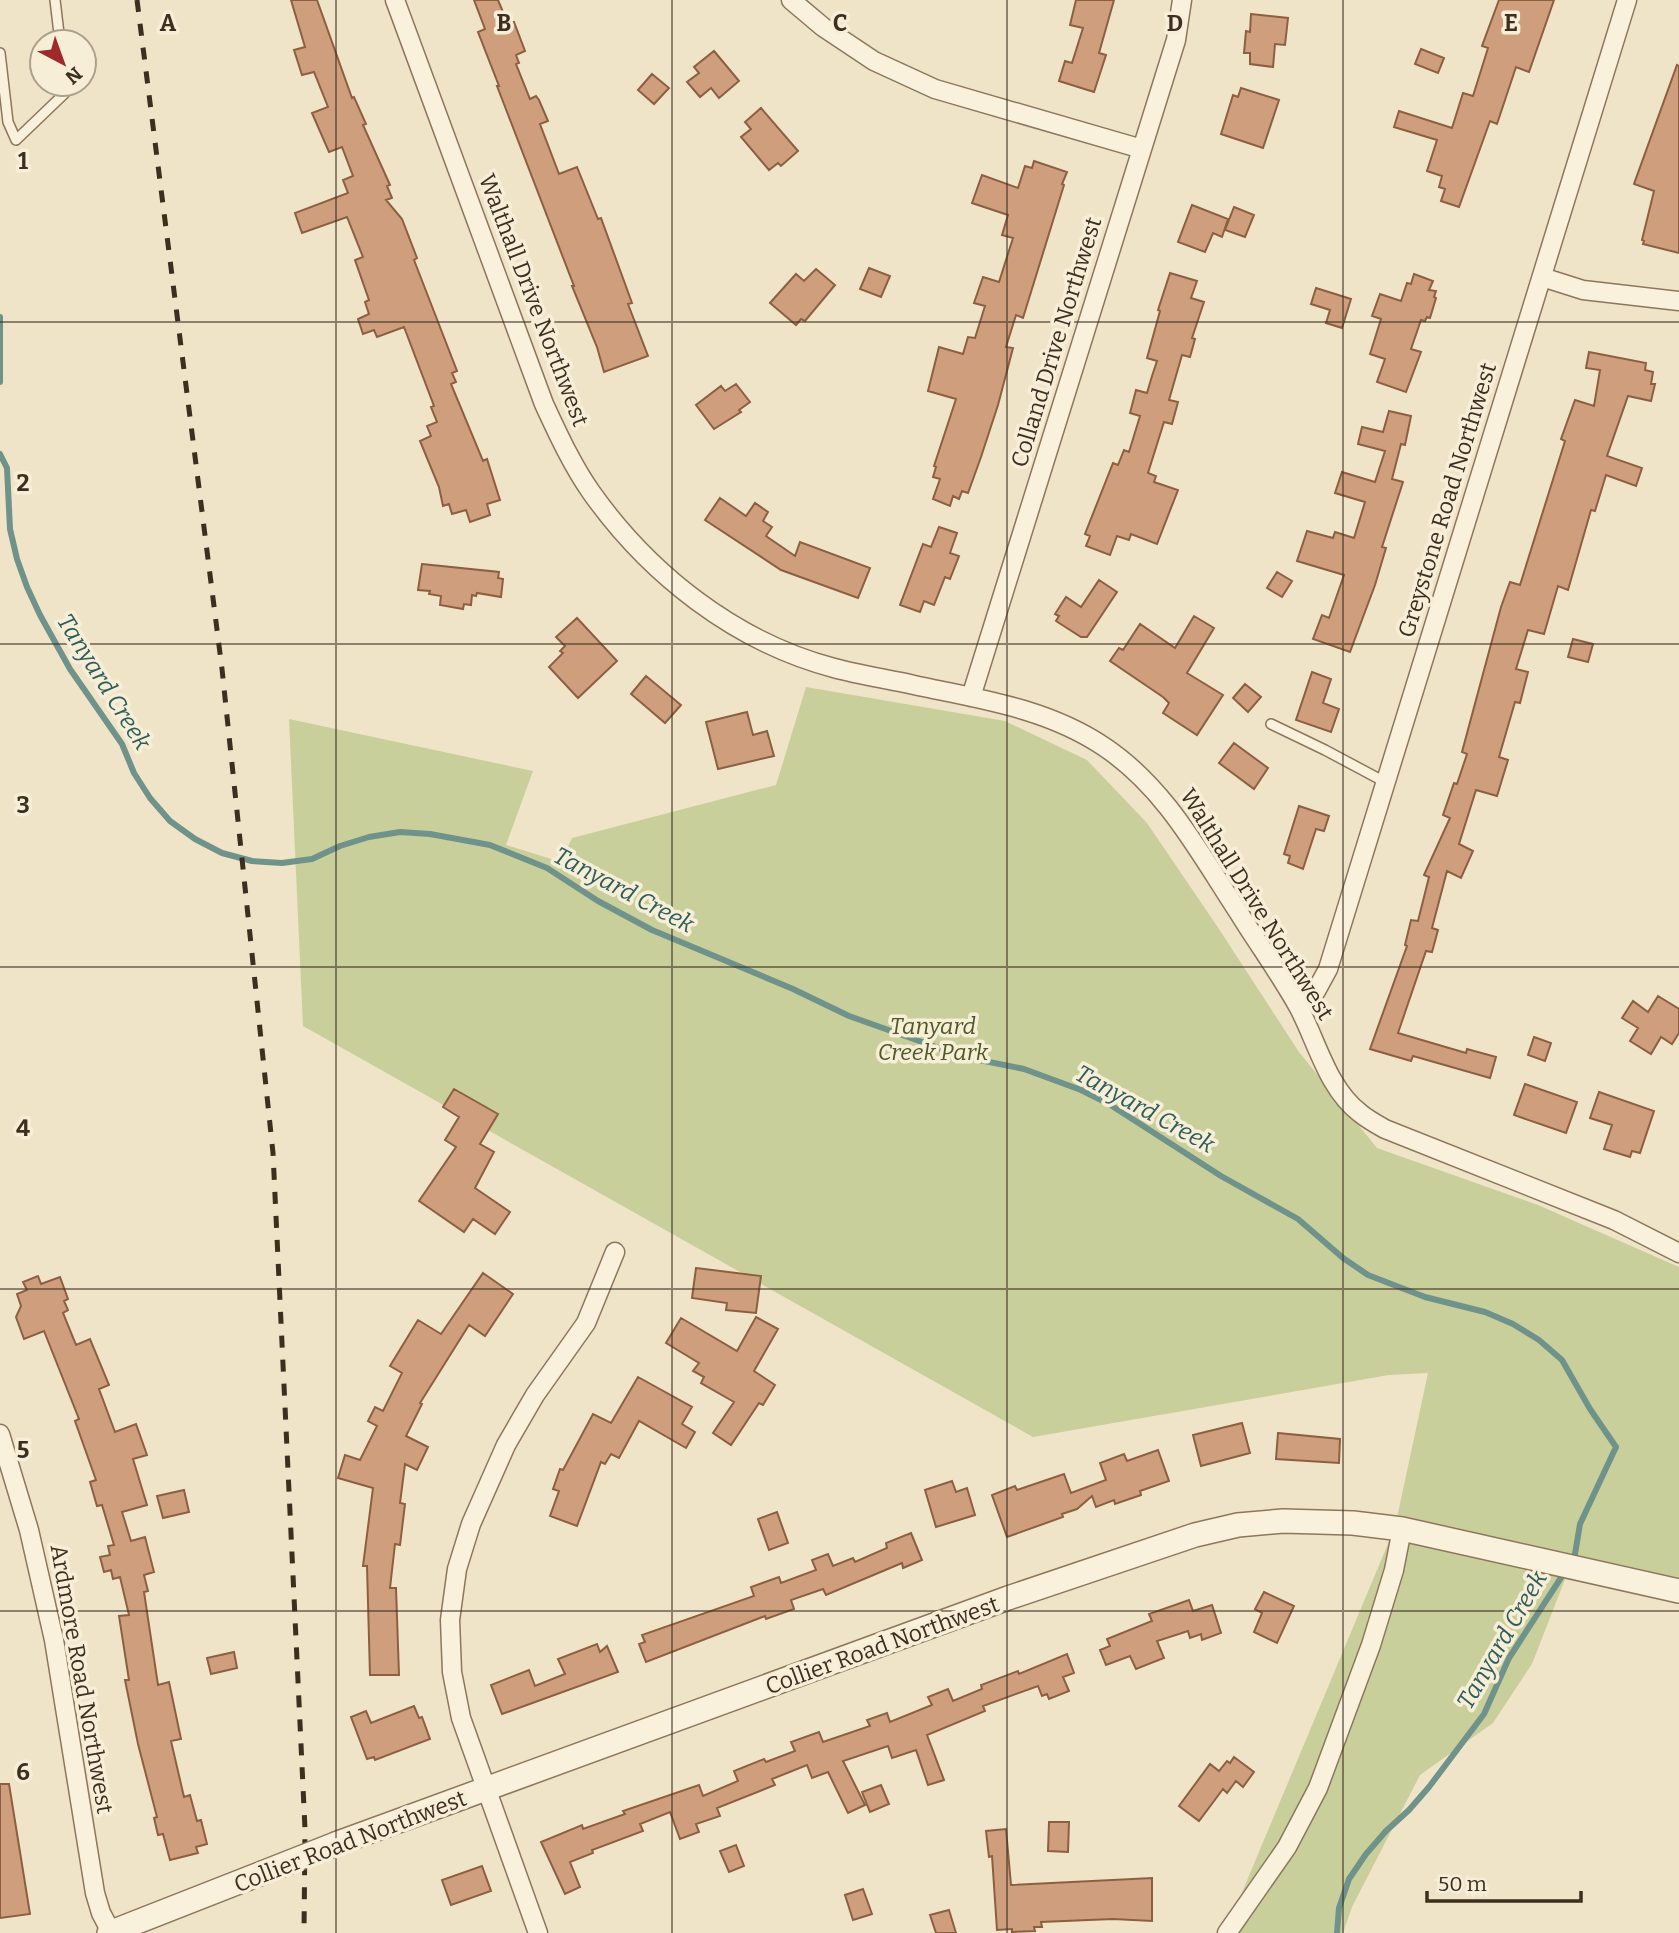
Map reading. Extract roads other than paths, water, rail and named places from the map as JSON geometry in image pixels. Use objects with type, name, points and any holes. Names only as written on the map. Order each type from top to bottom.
[{"type":"street","name":"Walthall Drive Northwest","points":[[395,0],[544,404],[590,492],[623,534],[660,572],[702,605],[768,643],[832,668],[1021,708],[1063,724],[1103,746],[1142,777],[1181,823],[1298,1006],[1336,1085],[1359,1113],[1385,1129],[1614,1220],[1679,1253]]},
{"type":"street","points":[[791,0],[823,27],[874,61],[935,89],[1142,149]]},
{"type":"street","name":"Colland Drive Northwest","points":[[971,697],[1176,40],[1182,0]]},
{"type":"street","name":"Greystone Road Northwest","points":[[1298,1006],[1316,991],[1328,969],[1628,0]]},
{"type":"street","points":[[1542,277],[1583,290],[1679,301]]},
{"type":"street","points":[[538,1933],[461,1718],[452,1672],[450,1620],[457,1569],[471,1524],[506,1445],[535,1395],[586,1323],[615,1252]]},
{"type":"street","name":"Ardmore Road Northwest","points":[[0,1434],[32,1542],[54,1640],[95,1893],[111,1933]]},
{"type":"street","name":"Collier Road Northwest","points":[[111,1933],[338,1843],[1008,1598],[1195,1535],[1238,1525],[1283,1521],[1353,1523],[1402,1529],[1679,1591]]},
{"type":"street","points":[[1227,1933],[1287,1847],[1318,1788],[1371,1644],[1394,1570],[1402,1529]]},
{"type":"lane","points":[[55,0],[58,28]]},
{"type":"lane","points":[[0,53],[8,122],[16,140],[60,98]]},
{"type":"lane","points":[[1271,724],[1385,782]]},
{"type":"waterway","name":"Tanyard Creek","points":[[0,317],[0,382]]},
{"type":"waterway","name":"Tanyard Creek","points":[[0,454],[7,468],[10,529],[17,559],[40,615],[70,669],[122,744],[134,773],[150,798],[170,821],[195,839],[222,853],[252,861],[282,863],[312,859],[369,837],[400,832],[430,834],[490,845],[547,868],[598,901],[652,930],[793,989],[849,1016],[964,1057],[1024,1069],[1081,1090],[1109,1104],[1221,1176],[1298,1219],[1343,1258],[1368,1275],[1425,1297],[1485,1312],[1513,1324],[1539,1340],[1562,1360],[1616,1447],[1580,1524],[1575,1554],[1571,1561]]},
{"type":"waterway","name":"Tanyard Creek","points":[[1337,1933],[1339,1908],[1349,1879],[1366,1854],[1429,1787],[1484,1714],[1509,1658],[1566,1570]]},
{"type":"railway","points":[[137,0],[222,669],[273,1153],[305,1829],[304,1933]]},
{"type":"park label","name":"Tanyard Creek Park","points":[[933,1039]]}]
